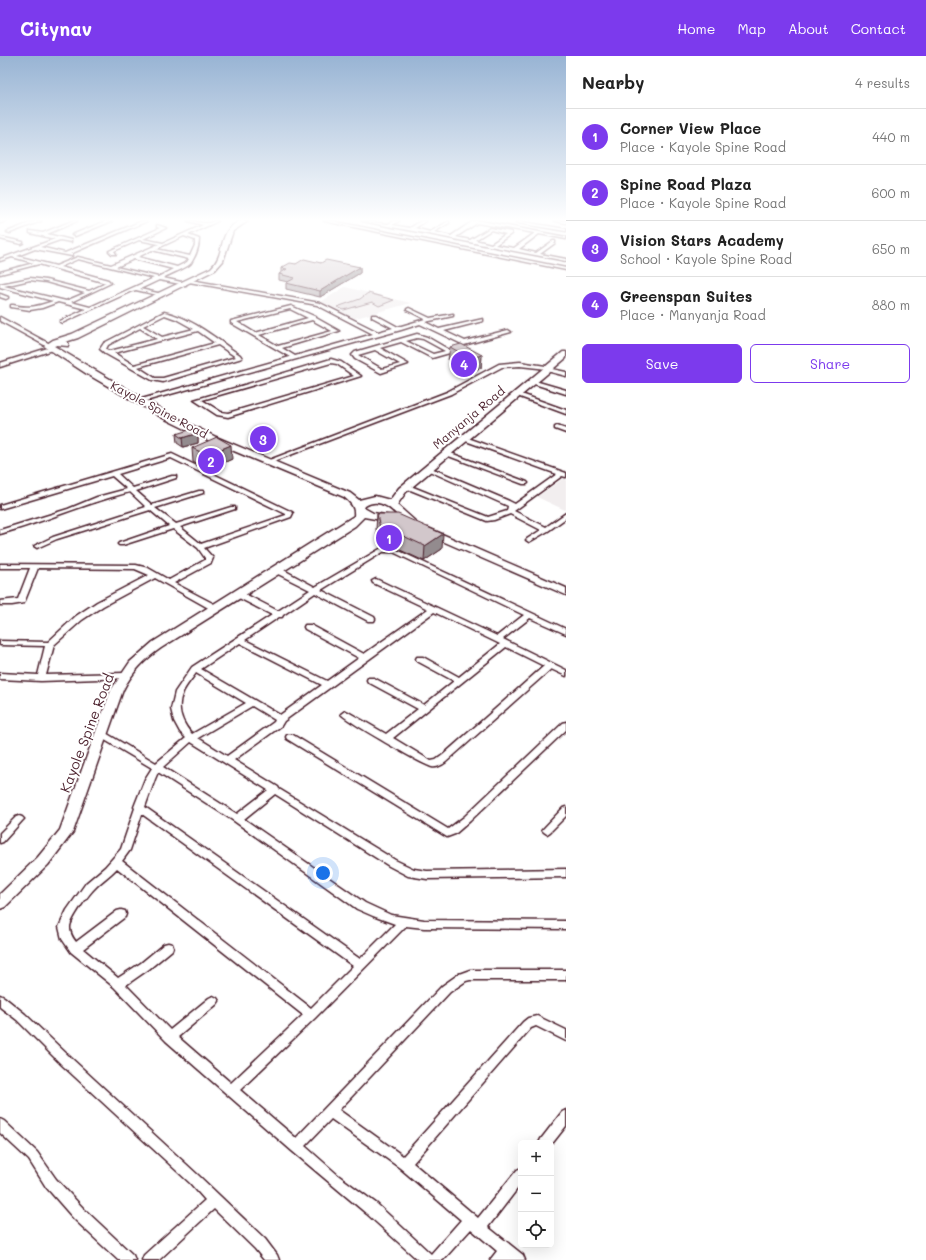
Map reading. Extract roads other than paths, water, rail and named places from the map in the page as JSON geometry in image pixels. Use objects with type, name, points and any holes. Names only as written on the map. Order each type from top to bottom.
[{"type":"main road","points":[[58,347],[75,336],[196,277]]},
{"type":"main road","name":"Kayole Spine Road","points":[[58,347],[140,401],[193,430],[347,495]]},
{"type":"main road","name":"Manyanja Road","points":[[393,506],[406,487],[565,357]]},
{"type":"main road","points":[[351,524],[359,518],[360,508],[363,502],[374,500],[406,487]]},
{"type":"main road","points":[[347,495],[386,501],[411,523]]},
{"type":"main road","points":[[347,495],[357,503],[365,515],[411,523],[566,592]]},
{"type":"main road","points":[[351,524],[391,514],[393,506]]},
{"type":"main road","name":"Kayole Spine Road","points":[[0,903],[43,861],[66,832],[117,690],[125,676],[142,656],[215,608],[351,524]]},
{"type":"street","points":[[66,303],[109,282],[92,277]]},
{"type":"street","points":[[154,277],[184,284]]},
{"type":"street","points":[[62,322],[157,278]]},
{"type":"street","points":[[0,285],[30,279],[46,281],[88,292]]},
{"type":"street","points":[[191,280],[318,304],[378,334]]},
{"type":"street","points":[[0,285],[91,309]]},
{"type":"street","points":[[136,289],[160,295]]},
{"type":"street","points":[[0,295],[6,298]]},
{"type":"street","points":[[14,306],[32,309],[57,301]]},
{"type":"street","points":[[278,348],[336,331],[294,307],[233,322],[293,358]]},
{"type":"street","points":[[409,309],[431,320]]},
{"type":"street","points":[[140,401],[194,378],[239,358],[219,343],[167,313],[160,315],[106,344],[103,349],[132,367],[158,380],[194,378],[222,377],[450,315]]},
{"type":"street","points":[[374,316],[398,329]]},
{"type":"street","points":[[254,335],[314,318]]},
{"type":"street","name":"Kayole Spine Road","points":[[0,319],[58,347]]},
{"type":"street","points":[[439,331],[481,320]]},
{"type":"street","points":[[420,322],[464,343],[508,332]]},
{"type":"street","points":[[140,326],[162,339]]},
{"type":"street","points":[[108,353],[197,330]]},
{"type":"street","points":[[376,348],[405,364],[384,370],[378,370],[355,356],[357,353],[402,341],[422,337],[450,352],[432,356],[402,341]]},
{"type":"street","points":[[352,341],[368,350]]},
{"type":"street","points":[[132,367],[219,343]]},
{"type":"street","points":[[0,365],[58,347]]},
{"type":"street","points":[[331,361],[339,363],[358,374],[356,377],[228,415],[219,414],[197,400],[232,385],[331,361]]},
{"type":"street","points":[[267,462],[444,395],[501,365],[520,364],[549,369],[566,374]]},
{"type":"street","points":[[222,377],[232,385]]},
{"type":"street","points":[[533,382],[566,392]]},
{"type":"street","points":[[522,396],[566,412]]},
{"type":"street","points":[[557,428],[566,431]]},
{"type":"street","points":[[465,439],[564,475]]},
{"type":"street","points":[[448,454],[525,483]]},
{"type":"street","points":[[0,507],[172,456],[290,513],[288,516],[200,547]]},
{"type":"street","points":[[429,469],[512,504],[511,510]]},
{"type":"street","points":[[113,473],[174,527],[200,547],[209,558],[208,561],[169,583]]},
{"type":"street","points":[[406,487],[487,519],[492,519],[511,510],[564,475]]},
{"type":"street","points":[[0,532],[70,510],[99,498],[174,477]]},
{"type":"street","points":[[37,546],[55,538],[201,492]]},
{"type":"street","points":[[121,544],[233,508]]},
{"type":"street","points":[[511,510],[517,517],[546,530]]},
{"type":"street","points":[[529,540],[546,530],[566,515]]},
{"type":"street","points":[[566,632],[391,550],[378,552],[315,590],[195,669],[179,692],[176,699],[175,709],[178,721],[183,730],[192,738],[392,864],[412,873],[427,875],[566,872]]},
{"type":"street","points":[[0,566],[136,567],[141,568],[153,576],[215,608]]},
{"type":"street","points":[[0,603],[21,601],[35,566]]},
{"type":"street","points":[[277,570],[371,619]]},
{"type":"street","points":[[41,678],[50,644],[86,612],[153,576]]},
{"type":"street","points":[[376,581],[566,673]]},
{"type":"street","points":[[238,594],[279,615]]},
{"type":"street","points":[[227,761],[278,724],[280,719],[432,609]]},
{"type":"street","points":[[497,640],[530,614]]},
{"type":"street","points":[[308,628],[365,658]]},
{"type":"street","points":[[240,640],[329,685]]},
{"type":"street","points":[[0,643],[50,644]]},
{"type":"street","points":[[386,739],[505,644]]},
{"type":"street","points":[[420,659],[460,680]]},
{"type":"street","points":[[345,714],[428,763],[438,764],[550,665]]},
{"type":"street","points":[[195,669],[280,719]]},
{"type":"street","points":[[0,676],[41,678],[125,676]]},
{"type":"street","points":[[371,680],[423,708]]},
{"type":"street","points":[[253,702],[192,738],[157,767],[150,779],[125,850],[109,870],[90,886],[64,924],[63,931],[74,949],[118,984],[170,1037],[296,1147],[372,1209],[428,1260]]},
{"type":"street","points":[[290,737],[447,833],[452,832],[467,819],[566,725]]},
{"type":"street","points":[[101,734],[157,767],[237,819],[361,906],[380,916],[403,922],[424,924],[566,925]]},
{"type":"street","points":[[237,819],[275,790]]},
{"type":"street","points":[[140,807],[360,965]]},
{"type":"street","points":[[548,830],[566,810]]},
{"type":"street","points":[[0,839],[19,818]]},
{"type":"street","points":[[115,861],[311,1015]]},
{"type":"street","points":[[74,949],[121,914]]},
{"type":"street","points":[[231,1091],[311,1015],[403,922]]},
{"type":"street","points":[[118,984],[145,966],[168,947]]},
{"type":"street","points":[[296,1147],[446,989],[463,977],[481,974],[566,975]]},
{"type":"street","points":[[0,1000],[21,1017],[66,1062],[194,1179],[260,1244],[272,1260]]},
{"type":"street","points":[[170,1037],[213,1001]]},
{"type":"street","points":[[404,1164],[532,1021],[537,1021],[566,1036]]},
{"type":"street","points":[[330,1111],[404,1164],[474,1224],[502,1255],[518,1260]]},
{"type":"street","points":[[547,1140],[566,1116]]},
{"type":"street","points":[[0,1125],[33,1156],[51,1183],[79,1214],[128,1260]]},
{"type":"street","points":[[434,1260],[474,1224],[519,1176]]},
{"type":"street","points":[[149,1260],[214,1200]]},
{"type":"place","name":"Greenspan Suites","points":[[464,364]]},
{"type":"place","name":"Vision Stars Academy","points":[[263,439]]},
{"type":"place","name":"Spine Road Plaza","points":[[211,461]]},
{"type":"place","name":"Corner View Place","points":[[389,538]]}]
